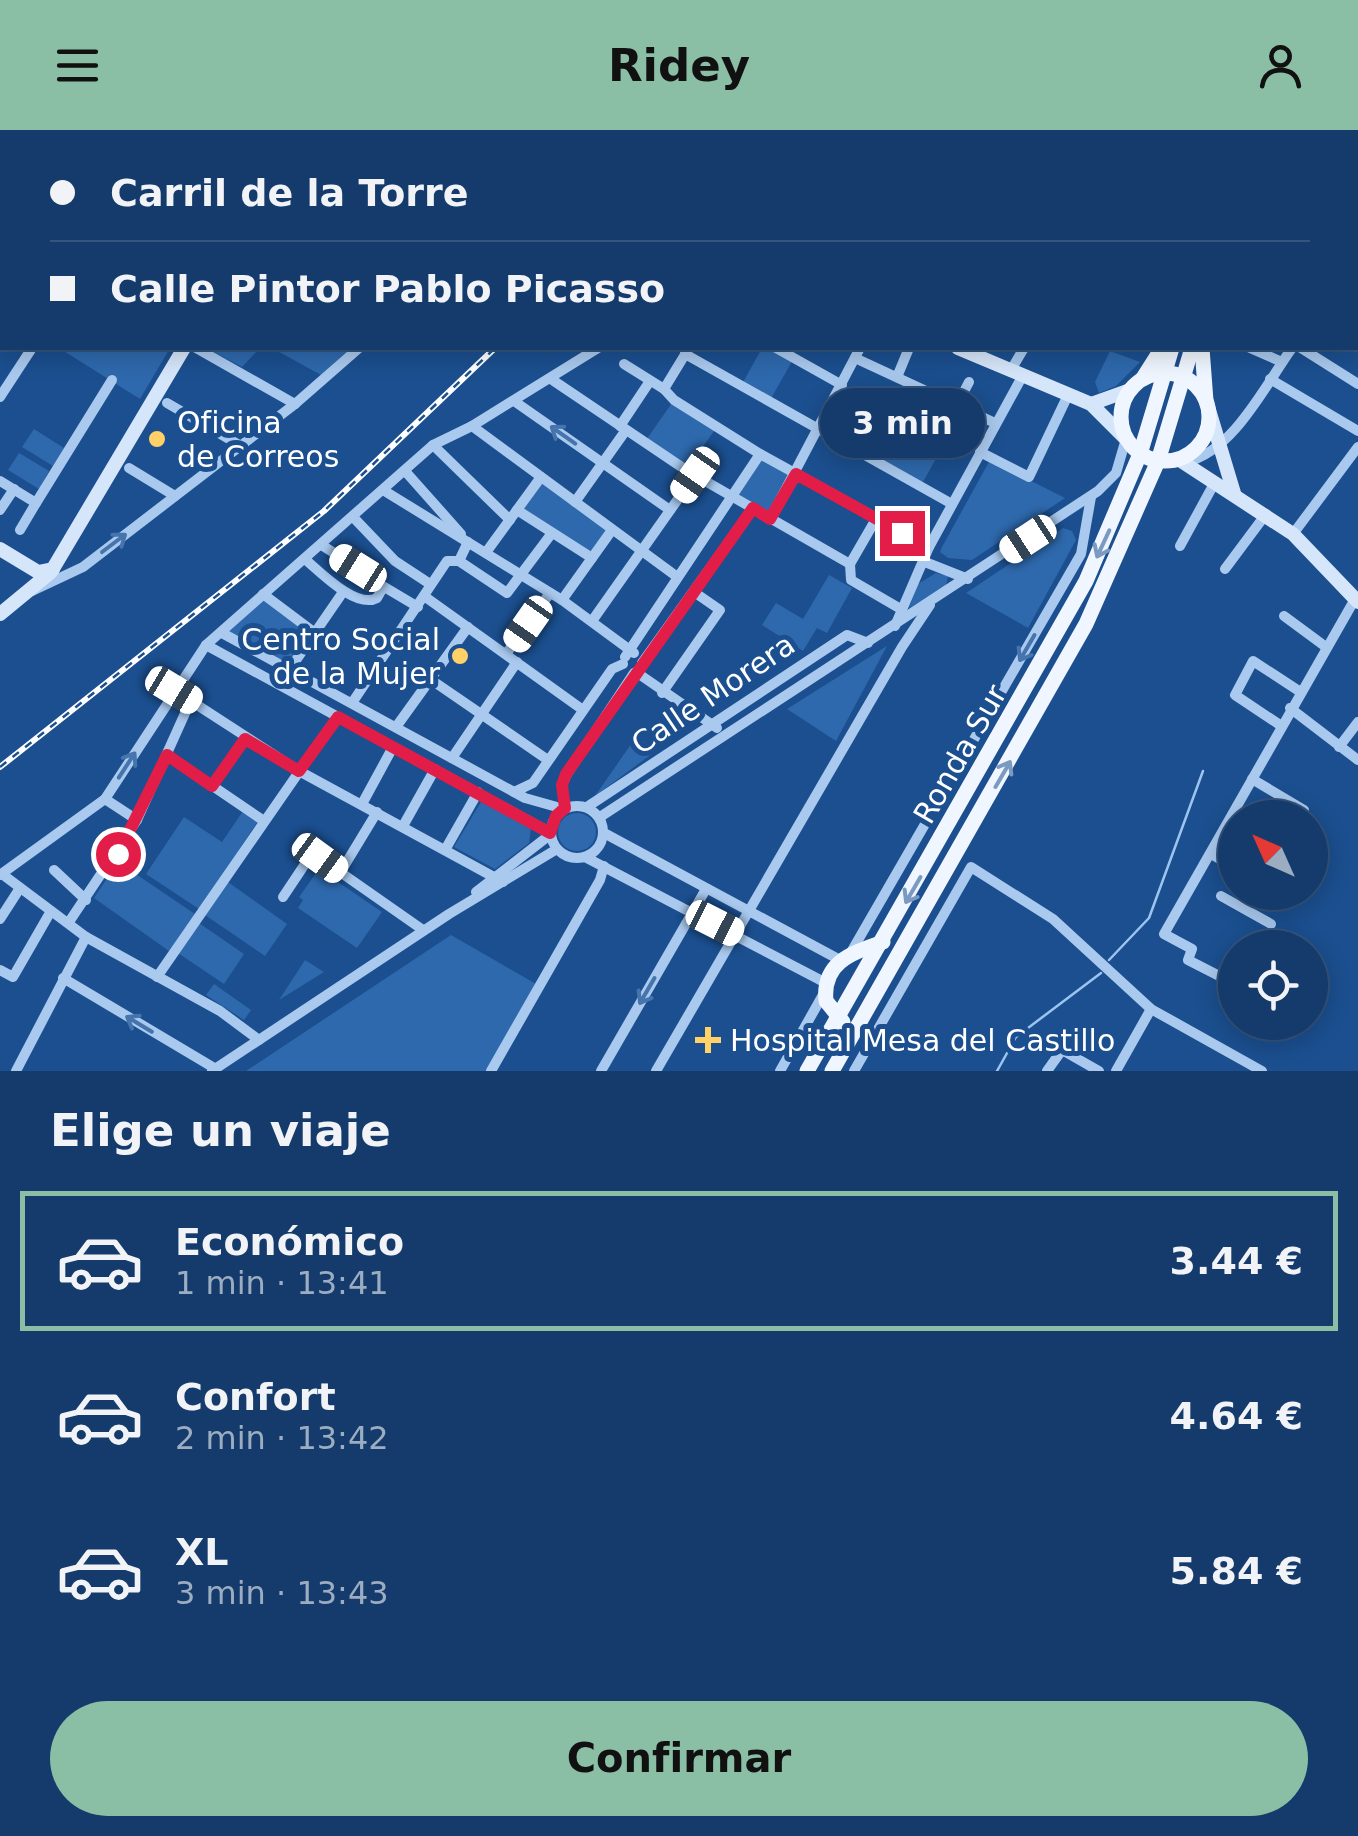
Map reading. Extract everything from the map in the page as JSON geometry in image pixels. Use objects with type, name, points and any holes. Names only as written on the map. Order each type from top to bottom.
[{"type":"main road","points":[[0,614],[54,575],[183,350]]},
{"type":"main road","points":[[963,350],[1091,404],[1140,454],[1158,461],[1182,461],[1234,492],[1293,534],[1355,593]]},
{"type":"main road","points":[[1126,439],[1121,419],[1136,385],[1161,350]]},
{"type":"main road","name":"Ronda Sur","points":[[807,1071],[1055,643],[1116,518],[1172,350]]},
{"type":"main road","name":"Ronda Sur","points":[[832,1071],[1078,641],[1158,461],[1191,350]]},
{"type":"main road","points":[[1202,350],[1208,406],[1234,492]]},
{"type":"main road","points":[[1091,404],[1166,373],[1184,377],[1208,406],[1202,442],[1182,461]]},
{"type":"main road","points":[[0,549],[43,574],[54,575]]},
{"type":"main road","points":[[24,564],[34,578],[30,592]]},
{"type":"main road","points":[[856,1030],[828,1008],[826,987],[845,957],[883,942]]},
{"type":"street","points":[[0,397],[31,350]]},
{"type":"street","points":[[200,350],[295,404]]},
{"type":"street","points":[[54,575],[83,567],[295,404],[357,350]]},
{"type":"street","points":[[259,1040],[220,1011],[86,937],[1,874],[105,799],[206,645],[354,518],[433,444],[472,426],[595,350]]},
{"type":"street","points":[[780,350],[842,385]]},
{"type":"street","points":[[803,362],[809,350]]},
{"type":"street","points":[[897,377],[908,350]]},
{"type":"street","points":[[902,647],[894,626],[899,608],[996,423],[1023,350]]},
{"type":"street","points":[[1255,350],[1282,362]]},
{"type":"street","points":[[1182,461],[1218,444],[1291,350]]},
{"type":"street","points":[[1304,350],[1358,384]]},
{"type":"street","points":[[664,389],[687,351],[952,504]]},
{"type":"street","points":[[770,519],[858,353],[897,377],[996,423]]},
{"type":"street","points":[[624,364],[760,454],[929,547]]},
{"type":"street","points":[[552,379],[695,475],[850,564]]},
{"type":"street","points":[[1270,379],[1358,430]]},
{"type":"street","points":[[20,530],[112,380]]},
{"type":"street","points":[[575,502],[650,381]]},
{"type":"street","points":[[957,405],[969,382]]},
{"type":"street","points":[[980,452],[1030,476],[1068,394]]},
{"type":"street","points":[[514,401],[670,510]]},
{"type":"street","points":[[166,403],[241,446]]},
{"type":"street","points":[[472,426],[641,551],[697,587],[720,610],[662,693]]},
{"type":"street","name":"Calle Morera","points":[[600,817],[1091,496],[1112,479],[1126,439]]},
{"type":"street","points":[[433,444],[513,515],[552,532],[592,558]]},
{"type":"street","points":[[1293,534],[1358,446]]},
{"type":"street","points":[[499,879],[551,834],[564,808],[562,785],[566,774],[678,573],[760,454]]},
{"type":"street","points":[[1121,461],[1140,454]]},
{"type":"street","points":[[129,468],[175,496]]},
{"type":"street","points":[[406,471],[468,542]]},
{"type":"street","points":[[592,621],[695,475]]},
{"type":"street","points":[[487,551],[540,478]]},
{"type":"street","points":[[0,481],[36,503]]},
{"type":"street","points":[[1180,546],[1215,482]]},
{"type":"street","points":[[0,510],[14,489]]},
{"type":"street","points":[[383,490],[487,551],[592,621],[662,693],[727,734]]},
{"type":"street","points":[[604,833],[749,912],[845,957],[1081,554],[1091,496]]},
{"type":"street","points":[[514,792],[533,783],[612,670],[632,661],[697,587],[753,508]]},
{"type":"street","points":[[1225,569],[1266,514]]},
{"type":"street","points":[[354,518],[395,561],[430,584]]},
{"type":"street","points":[[876,518],[850,564],[851,580],[899,608]]},
{"type":"street","points":[[1053,523],[1072,523],[1083,535]]},
{"type":"street","points":[[562,600],[612,530]]},
{"type":"street","points":[[352,703],[447,560],[459,561],[506,593],[552,532]]},
{"type":"street","points":[[459,561],[468,542]]},
{"type":"street","points":[[322,546],[375,581],[509,651],[517,662],[583,710]]},
{"type":"street","points":[[306,560],[344,592],[367,601],[378,598],[381,590],[375,581]]},
{"type":"street","points":[[925,562],[968,579]]},
{"type":"street","points":[[287,689],[314,633],[344,592]]},
{"type":"street","points":[[509,651],[550,592]]},
{"type":"street","points":[[1218,975],[1188,960],[1192,950],[1164,934],[1355,593]]},
{"type":"street","points":[[264,594],[314,633]]},
{"type":"street","points":[[656,1071],[902,647],[934,600]]},
{"type":"street","points":[[1284,616],[1326,647]]},
{"type":"street","points":[[396,727],[468,627]]},
{"type":"street","points":[[206,645],[529,819],[551,834],[557,849],[575,858],[585,857],[598,848],[604,833],[600,817],[587,807],[564,808],[514,792],[222,633]]},
{"type":"street","name":"Calle Morera","points":[[587,807],[846,635],[868,643]]},
{"type":"street","points":[[1280,725],[1235,695],[1253,661],[1299,691]]},
{"type":"street","points":[[452,758],[517,662]]},
{"type":"street","points":[[430,679],[548,760]]},
{"type":"street","points":[[174,690],[299,771],[499,879]]},
{"type":"street","points":[[68,922],[138,820],[192,700]]},
{"type":"street","points":[[1290,708],[1358,760]]},
{"type":"street","points":[[156,977],[338,717]]},
{"type":"street","points":[[1339,746],[1358,722]]},
{"type":"street","points":[[214,787],[245,739]]},
{"type":"street","points":[[362,804],[394,747]]},
{"type":"street","points":[[167,755],[264,821]]},
{"type":"street","points":[[461,783],[470,767]]},
{"type":"street","points":[[404,826],[435,769]]},
{"type":"street","points":[[1252,779],[1287,800]]},
{"type":"street","points":[[446,850],[478,792]]},
{"type":"street","points":[[105,799],[138,820]]},
{"type":"street","points":[[340,873],[377,812]]},
{"type":"street","points":[[529,819],[536,834],[533,847]]},
{"type":"street","points":[[63,978],[214,1070],[499,879],[557,849]]},
{"type":"street","points":[[1211,854],[1218,858]]},
{"type":"street","points":[[282,896],[312,857],[424,930]]},
{"type":"street","points":[[585,857],[737,935],[826,987],[780,1071]]},
{"type":"street","points":[[491,1071],[604,866]]},
{"type":"street","points":[[854,1071],[971,867],[1053,919],[1151,1009],[1262,1071]]},
{"type":"street","points":[[54,870],[86,900]]},
{"type":"street","points":[[0,919],[20,888]]},
{"type":"street","points":[[601,1071],[706,889]]},
{"type":"street","points":[[1247,910],[1271,924]]},
{"type":"street","points":[[0,970],[13,977],[52,911]]},
{"type":"street","points":[[16,1071],[86,937]]},
{"type":"street","points":[[1116,1071],[1151,1009]]},
{"type":"street","points":[[1042,1069],[1062,1050],[1099,1071]]},
{"type":"shaded area","points":[[62,350],[169,350],[140,399]]},
{"type":"shaded area","points":[[210,350],[258,350],[242,367]]},
{"type":"shaded area","points":[[276,350],[349,350],[321,375]]},
{"type":"shaded area","points":[[761,350],[780,350],[794,358],[769,402],[741,386]]},
{"type":"shaded area","points":[[1110,351],[1140,362],[1116,386],[1099,393],[1095,382]]},
{"type":"shaded area","points":[[842,385],[950,434],[920,487],[820,430]]},
{"type":"shaded area","points":[[674,400],[717,427],[686,470],[644,443]]},
{"type":"shaded area","points":[[34,429],[64,448],[53,466],[22,447]]},
{"type":"shaded area","points":[[19,453],[49,471],[39,489],[8,470]]},
{"type":"shaded area","points":[[760,454],[796,474],[770,519],[732,497]]},
{"type":"shaded area","points":[[990,460],[1065,498],[972,560],[948,558],[940,552],[942,547]]},
{"type":"shaded area","points":[[541,477],[612,530],[592,558],[517,510]]},
{"type":"shaded area","points":[[1063,528],[1072,531],[1076,540],[1028,628],[966,593]]},
{"type":"shaded area","points":[[936,573],[948,576],[946,586],[909,608],[918,584]]},
{"type":"shaded area","points":[[829,575],[852,588],[827,633],[817,628],[803,651],[762,625],[776,603],[803,619]]},
{"type":"shaded area","points":[[263,594],[315,633],[290,669],[222,633]]},
{"type":"shaded area","points":[[887,646],[836,741],[787,709]]},
{"type":"shaded area","points":[[636,737],[657,750],[595,796]]},
{"type":"shaded area","points":[[481,802],[531,828],[529,843],[495,869],[454,847]]},
{"type":"shaded area","points":[[243,811],[258,821],[199,909],[146,874],[184,817],[222,842]]},
{"type":"shaded area","points":[[577,813],[591,818],[596,832],[591,846],[577,851],[563,846],[558,832],[563,818]]},
{"type":"shaded area","points":[[118,862],[195,914],[169,951],[94,898]]},
{"type":"shaded area","points":[[319,869],[382,912],[357,948],[298,908],[303,900],[299,897]]},
{"type":"shaded area","points":[[228,882],[287,924],[265,956],[205,915]]},
{"type":"shaded area","points":[[199,923],[244,954],[224,984],[178,953]]},
{"type":"shaded area","points":[[451,935],[536,984],[486,1071],[246,1071]]},
{"type":"shaded area","points":[[305,960],[324,972],[279,1000]]},
{"type":"shaded area","points":[[214,984],[251,1010],[244,1020],[206,995]]},
{"type":"waterway","points":[[1109,960],[1149,918],[1203,771]]},
{"type":"waterway","points":[[997,1071],[1016,1037],[1101,973]]},
{"type":"railway","points":[[0,767],[324,511],[493,350]]},
{"type":"place","name":"Oficina de Correos","points":[[157,439]]},
{"type":"place","name":"Centro Social de la Mujer","points":[[460,656]]},
{"type":"place","name":"Hospital Mesa del Castillo","points":[[708,1040]]},
{"type":"route","points":[[118,854],[167,755],[212,786],[245,739],[299,771],[338,717],[550,833],[556,816],[565,808],[562,785],[566,774],[753,508],[770,519],[796,474],[902,533]]}]
